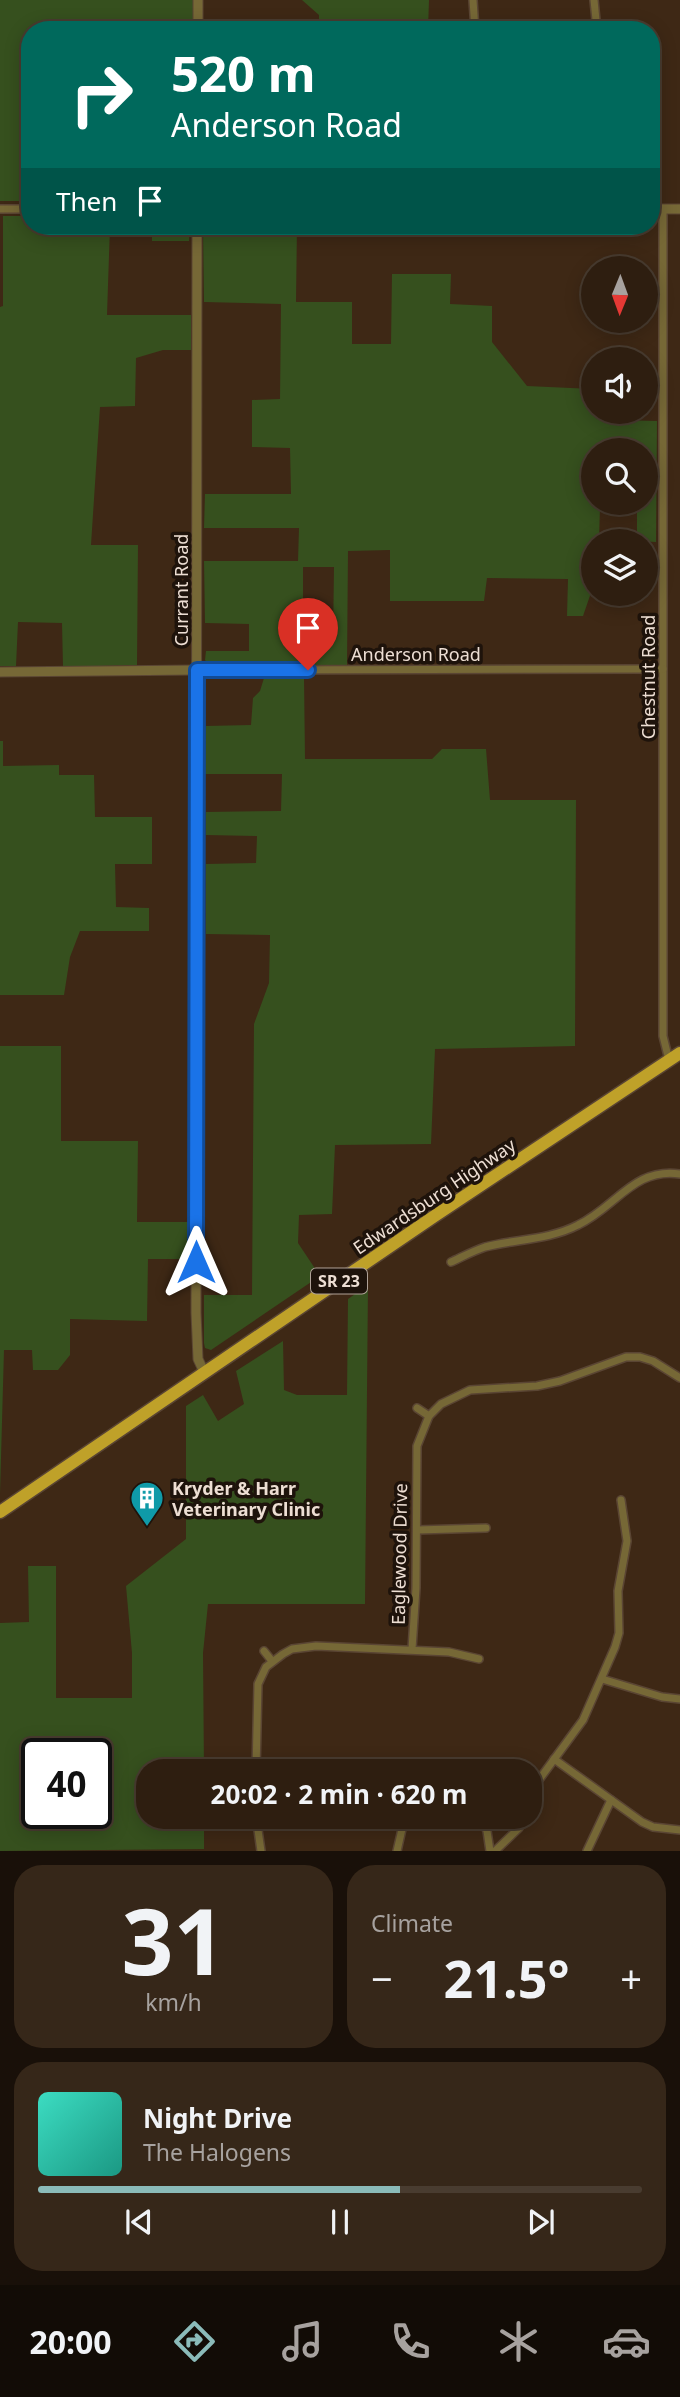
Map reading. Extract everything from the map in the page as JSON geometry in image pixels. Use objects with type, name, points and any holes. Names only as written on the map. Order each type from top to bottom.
[{"type":"main road","name":"Edwardsburg Highway","points":[[0,1512],[675,1057]]},
{"type":"street","points":[[198,0],[198,21]]},
{"type":"street","points":[[473,0],[474,21]]},
{"type":"street","points":[[594,0],[596,21]]},
{"type":"street","points":[[0,209],[21,209]]},
{"type":"street","points":[[663,209],[680,209]]},
{"type":"street","name":"Chestnut Road","points":[[663,209],[663,1036],[675,1057]]},
{"type":"street","name":"Currant Road","points":[[197,235],[196,1313],[198,1359],[204,1372]]},
{"type":"street","name":"Anderson Road","points":[[0,672],[663,669]]},
{"type":"street","points":[[451,1262],[485,1247],[561,1232],[581,1224],[651,1174],[680,1174]]},
{"type":"street","points":[[418,1408],[429,1416],[441,1405],[470,1390],[537,1386],[560,1381],[626,1357],[653,1361],[680,1378]]},
{"type":"street","name":"Eaglewood Drive","points":[[272,1661],[292,1649],[302,1647],[412,1649],[416,1588],[418,1446],[429,1416]]},
{"type":"street","points":[[542,1773],[583,1720],[619,1633],[617,1601],[627,1541],[621,1500]]},
{"type":"street","points":[[416,1530],[486,1528]]},
{"type":"street","points":[[412,1649],[480,1658]]},
{"type":"street","points":[[256,1759],[257,1695],[262,1674],[272,1661],[264,1651]]},
{"type":"street","points":[[602,1679],[662,1697],[680,1699]]},
{"type":"street","points":[[554,1759],[653,1827],[680,1830]]},
{"type":"street","points":[[587,1851],[611,1800]]},
{"type":"street","points":[[258,1829],[261,1851]]},
{"type":"street","points":[[397,1851],[401,1829]]},
{"type":"street","points":[[487,1831],[493,1851],[518,1829]]},
{"type":"street","points":[[487,1831],[498,1836],[509,1835]]},
{"type":"green space","points":[[0,0],[193,0],[193,21],[21,21],[21,201],[0,201]]},
{"type":"green space","points":[[302,0],[429,0],[428,21],[319,21],[319,15]]},
{"type":"green space","points":[[3,216],[21,216],[21,235],[110,235],[107,315],[191,315],[191,350],[163,350],[136,358],[135,406],[100,407],[91,545],[138,545],[137,665],[63,667],[62,623],[18,622],[16,666],[0,666],[0,307],[3,306]]},
{"type":"green space","points":[[152,235],[189,235],[189,241],[152,241]]},
{"type":"green space","points":[[203,235],[297,235],[296,302],[352,302],[352,344],[391,344],[392,274],[451,274],[450,304],[492,306],[492,342],[527,386],[581,388],[581,424],[657,424],[657,438],[581,438],[581,515],[600,515],[599,529],[581,529],[581,606],[586,606],[583,616],[567,616],[568,579],[487,578],[484,601],[390,601],[390,550],[348,551],[347,665],[209,665],[205,660],[206,651],[249,651],[249,624],[205,623],[204,561],[298,561],[299,528],[204,528],[205,494],[291,494],[290,448],[252,447],[252,400],[280,399],[281,304],[204,302]],"holes":[[[303,567],[334,567],[333,638],[303,638]]]},
{"type":"green space","points":[[637,515],[656,515],[656,529],[637,529]]},
{"type":"green space","points":[[304,677],[305,759],[432,759],[442,749],[486,749],[490,800],[576,800],[575,1046],[435,1049],[431,1144],[335,1145],[332,1214],[299,1215],[298,1243],[320,1276],[211,1350],[205,1348],[204,1343],[204,1295],[252,1295],[254,1024],[269,983],[270,935],[206,934],[206,864],[256,863],[257,836],[206,835],[206,812],[281,811],[282,774],[205,774],[206,726],[251,725],[253,698],[260,691],[264,678]]},
{"type":"green space","points":[[0,741],[3,741],[3,766],[59,765],[59,775],[94,775],[95,817],[152,817],[152,864],[115,864],[116,907],[149,908],[149,931],[80,931],[70,957],[64,995],[0,995]]},
{"type":"green space","points":[[0,1046],[61,1046],[61,1141],[138,1141],[137,1222],[191,1222],[191,1259],[148,1259],[147,1321],[70,1319],[70,1355],[58,1370],[33,1370],[32,1350],[4,1350],[0,1494]]},
{"type":"green space","points":[[368,1285],[365,1604],[208,1604],[203,1653],[204,1759],[136,1759],[136,1829],[204,1829],[204,1849],[0,1851],[0,1623],[29,1622],[28,1566],[56,1566],[56,1698],[132,1698],[132,1653],[126,1586],[186,1539],[186,1406],[203,1395],[218,1421],[244,1404],[236,1371],[283,1341],[284,1390],[297,1395],[347,1395],[348,1299]]},
{"type":"place","name":"Kryder & Harr Veterinary Clinic","points":[[147,1528]]},
{"type":"route","points":[[196,1262],[197,670],[308,670]]}]
